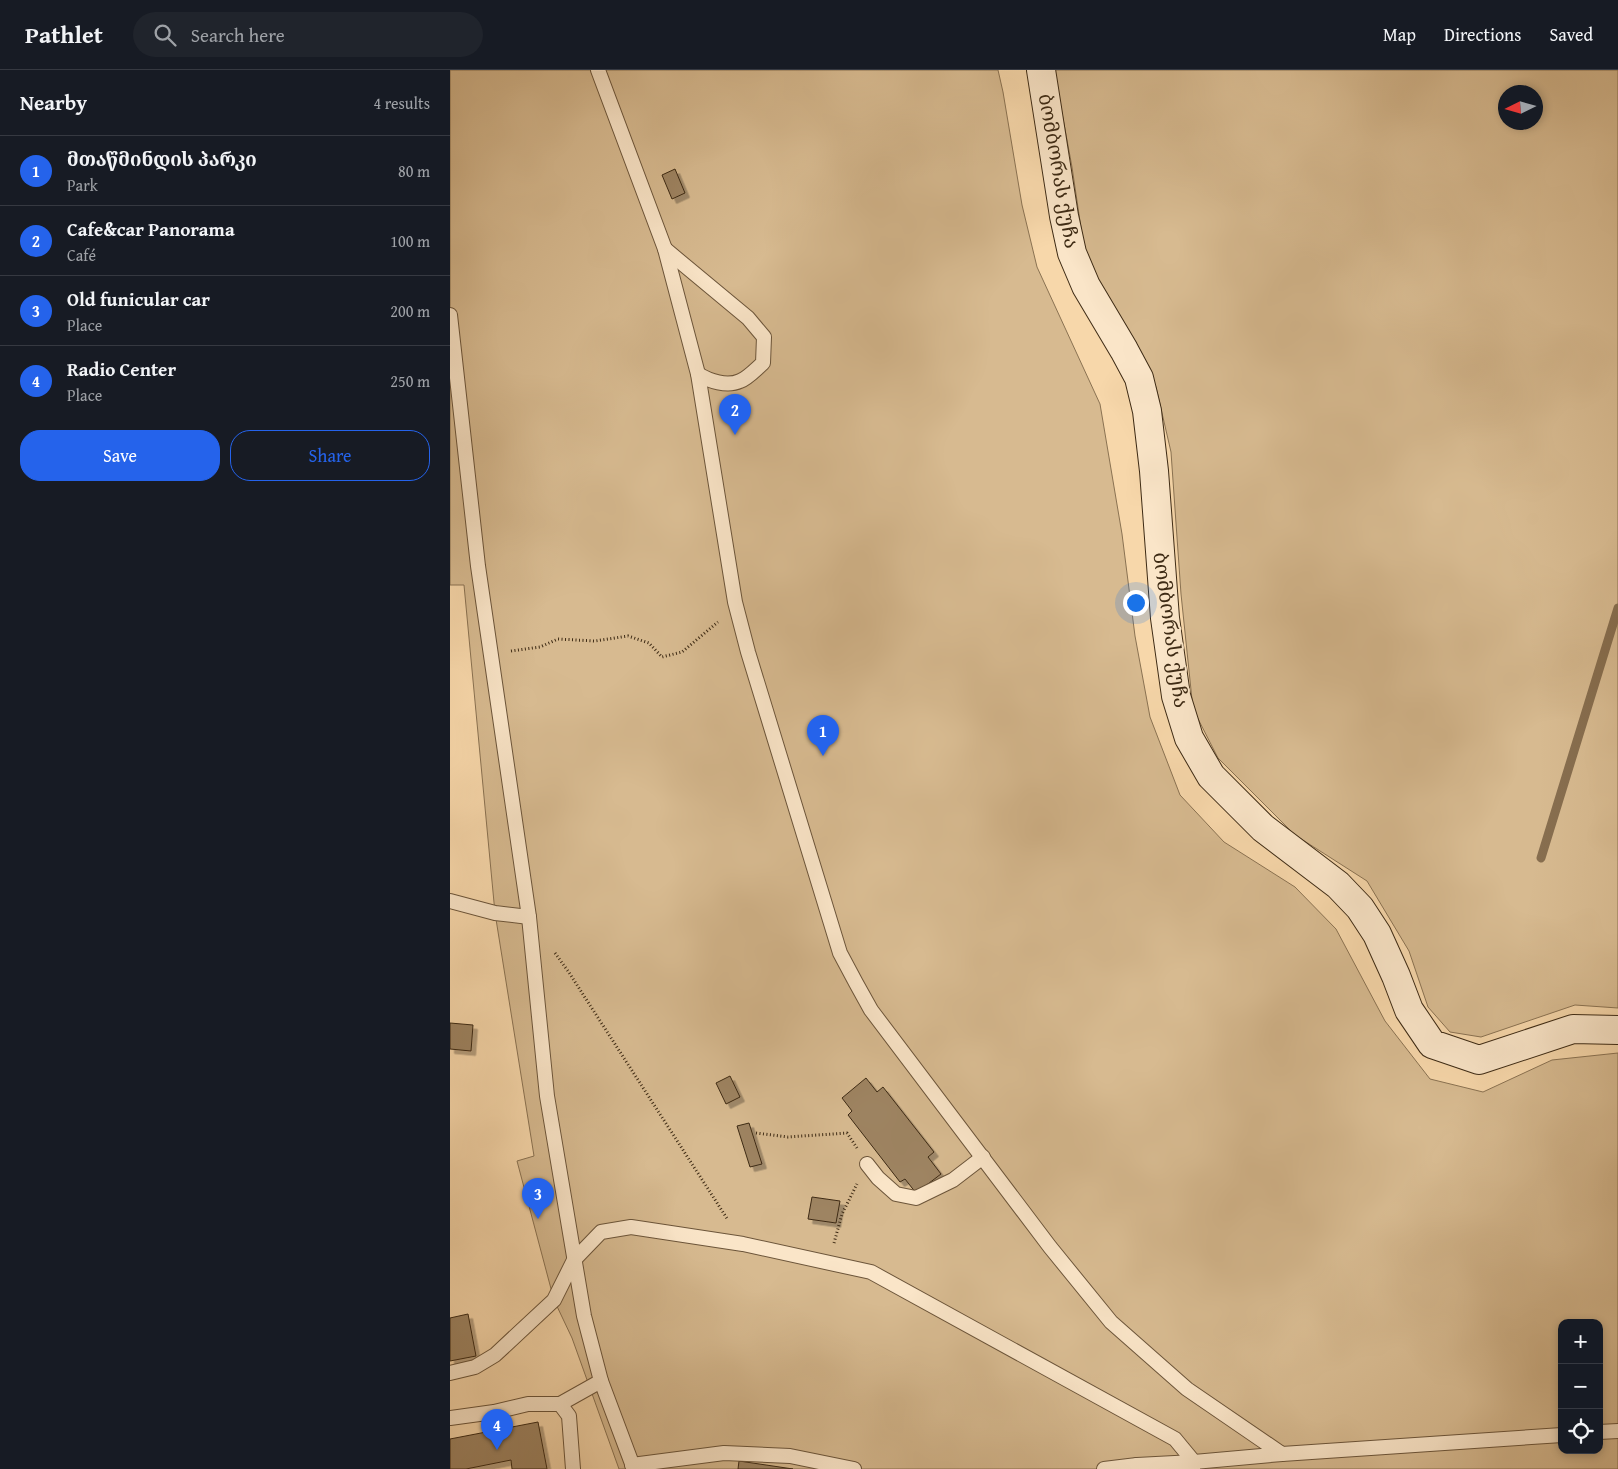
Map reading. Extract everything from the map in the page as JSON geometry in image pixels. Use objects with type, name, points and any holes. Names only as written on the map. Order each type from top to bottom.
[{"type":"street","name":"ბომბორას ქუჩა","points":[[1041,70],[1064,216],[1072,253],[1086,286],[1139,378],[1147,412],[1154,471],[1165,618],[1176,696],[1189,738],[1211,776],[1263,828],[1338,884],[1360,908],[1377,934],[1409,1010],[1432,1044],[1479,1060],[1574,1029],[1618,1030]]},
{"type":"lane","points":[[598,70],[665,248],[698,374],[735,602],[748,652],[840,953],[871,1010],[1050,1247],[1111,1322],[1187,1389],[1282,1454]]},
{"type":"lane","points":[[665,248],[748,318],[764,337],[763,363],[740,382],[720,383],[708,380],[698,374]]},
{"type":"lane","points":[[450,315],[478,566],[529,917],[547,1096],[584,1316],[602,1381],[633,1467],[724,1452],[790,1456],[854,1469]]},
{"type":"lane","points":[[450,901],[495,913],[529,917]]},
{"type":"lane","points":[[867,1164],[878,1178],[896,1194],[916,1198],[953,1180],[983,1157]]},
{"type":"lane","points":[[450,1373],[475,1367],[495,1355],[554,1300],[574,1260],[602,1232],[631,1227],[743,1244],[871,1272],[1175,1439],[1193,1466]]},
{"type":"lane","points":[[450,1418],[494,1412],[528,1404],[560,1404],[602,1381]]},
{"type":"lane","points":[[560,1404],[569,1416],[573,1469]]},
{"type":"lane","points":[[1603,1432],[1618,1431]]},
{"type":"lane","points":[[1104,1469],[1193,1466],[1282,1454],[1558,1435]]},
{"type":"path","points":[[491,654],[540,647],[558,639],[595,641],[628,636],[649,643],[662,657],[682,652],[717,623],[735,602]]},
{"type":"path","points":[[529,917],[568,971],[743,1244]]},
{"type":"path","points":[[756,1133],[788,1137],[847,1133],[867,1164],[842,1214],[828,1263]]},
{"type":"shaded area","points":[[450,70],[998,70],[1022,205],[1037,267],[1100,404],[1122,534],[1135,636],[1150,717],[1180,795],[1224,842],[1295,887],[1336,929],[1385,1021],[1430,1079],[1483,1092],[1552,1060],[1618,1053],[1618,1469],[619,1469],[572,1338],[554,1300],[517,1161],[534,1156],[495,913],[464,585],[450,585]]},
{"type":"shaded area","points":[[1054,70],[1618,70],[1618,1008],[1575,1005],[1481,1037],[1450,1032],[1428,1007],[1409,951],[1367,881],[1295,835],[1218,758],[1193,709],[1181,594],[1171,452],[1156,387],[1113,315],[1085,255],[1072,167]]},
{"type":"building","points":[[675,169],[685,193],[672,199],[662,175]]},
{"type":"building","points":[[450,1023],[473,1025],[471,1051],[450,1049]]},
{"type":"building","points":[[730,1076],[740,1097],[726,1104],[716,1083]]},
{"type":"building","points":[[866,1078],[877,1092],[883,1087],[934,1152],[928,1157],[941,1174],[916,1193],[905,1179],[900,1182],[848,1115],[852,1111],[842,1098]]},
{"type":"building","points":[[749,1123],[762,1164],[750,1167],[737,1126]]},
{"type":"building","points":[[812,1197],[840,1201],[836,1223],[808,1219]]},
{"type":"building","points":[[468,1314],[476,1356],[450,1361],[450,1318]]},
{"type":"building","points":[[538,1422],[547,1469],[512,1469],[511,1460],[466,1469],[450,1469],[450,1439]]},
{"type":"building","points":[[739,1461],[793,1469],[738,1469]]},
{"type":"waterway","points":[[1541,858],[1618,608]]},
{"type":"place","name":"Cafe&car Panorama","points":[[735,435]]},
{"type":"place","name":"მთაწმინდის პარკი","points":[[823,756]]},
{"type":"place","name":"Old funicular car","points":[[538,1219]]},
{"type":"place","name":"Radio Center","points":[[497,1450]]}]
